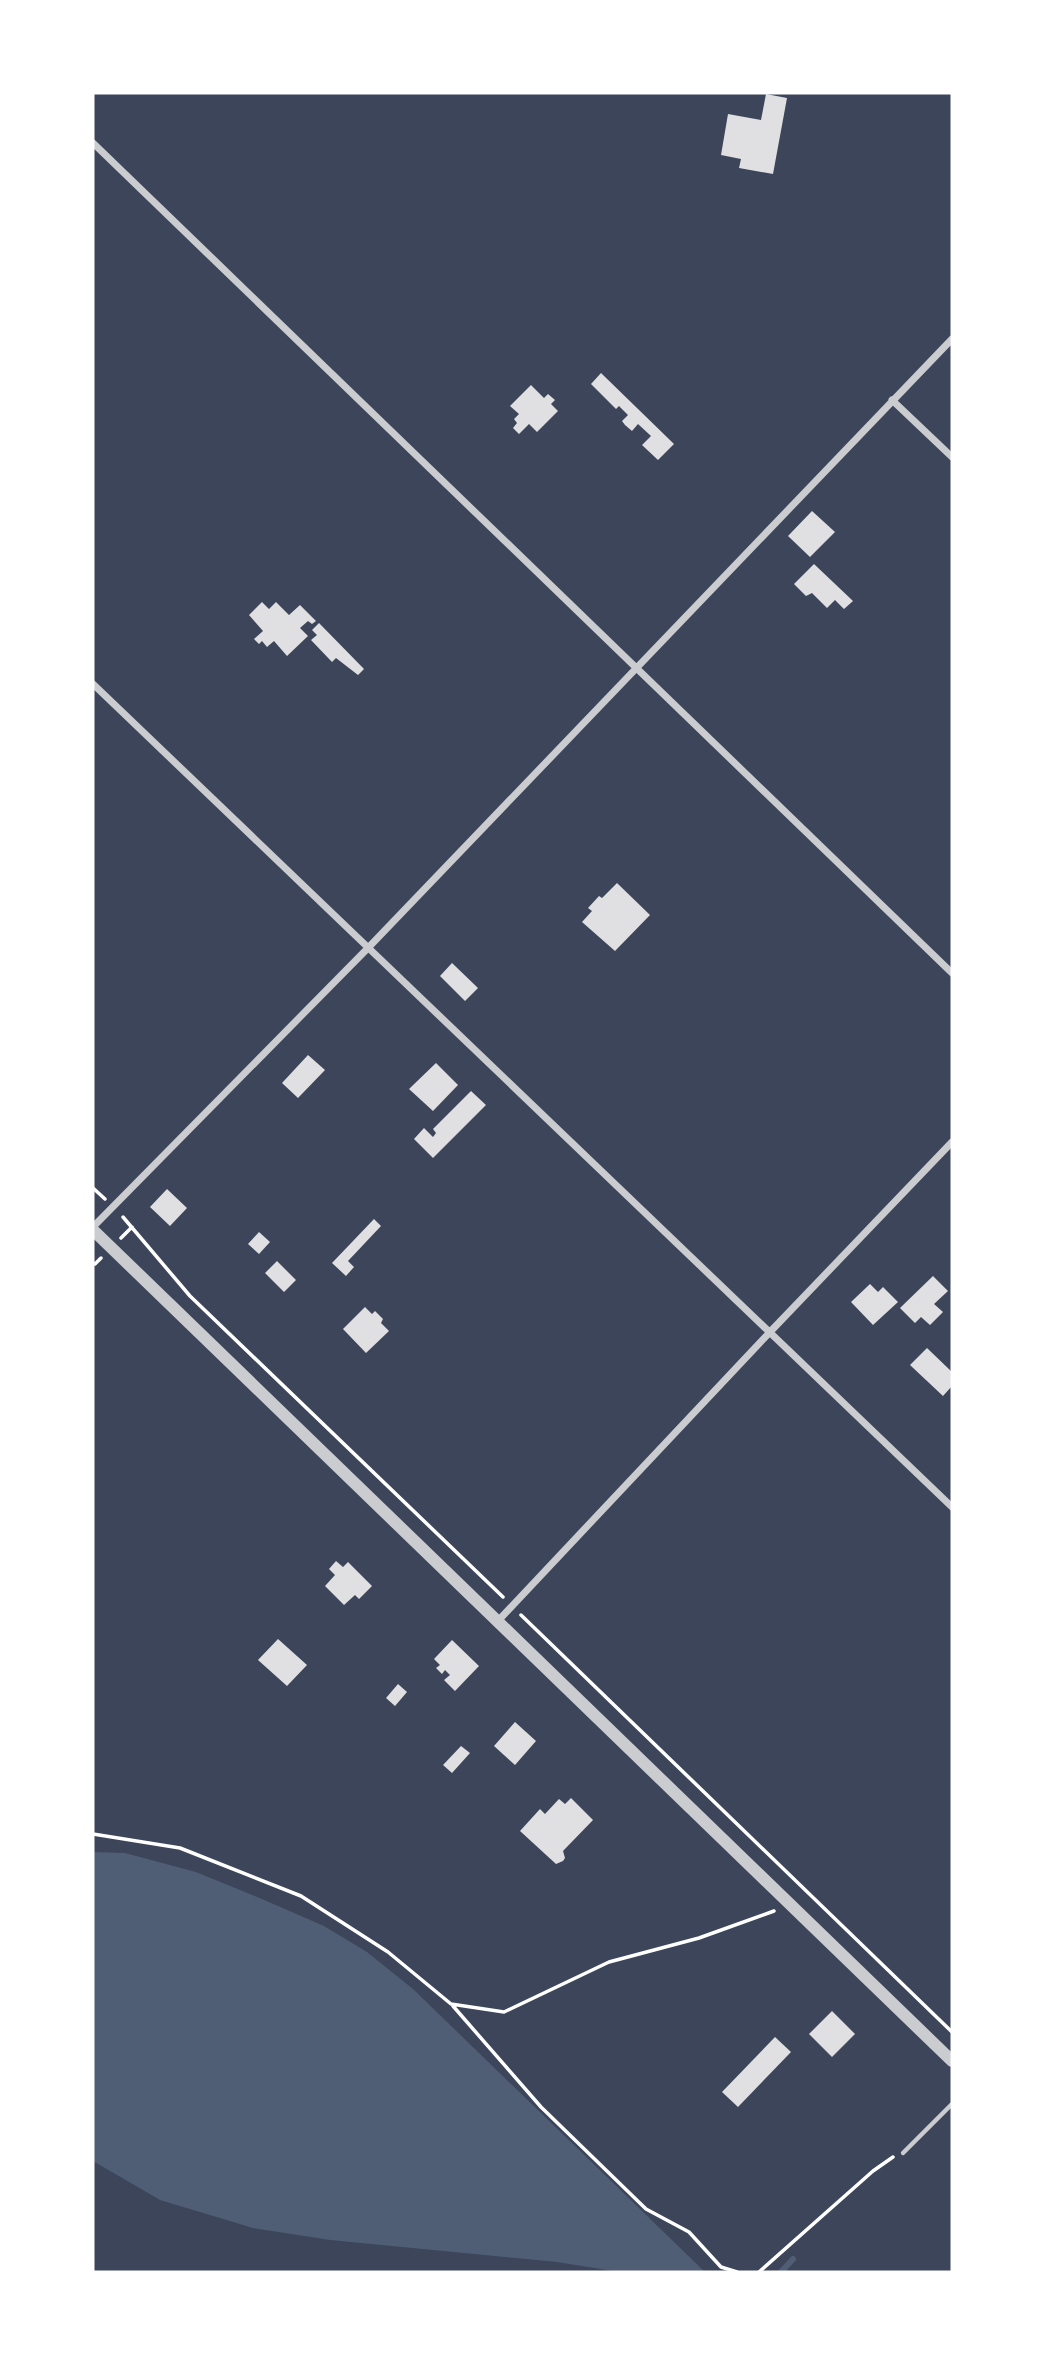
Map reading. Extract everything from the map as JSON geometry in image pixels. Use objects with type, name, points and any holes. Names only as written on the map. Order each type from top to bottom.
[{"type":"street","points":[[93,143],[952,973]]},
{"type":"street","points":[[952,339],[368,948],[93,1228],[952,2061]]},
{"type":"street","points":[[892,400],[952,457]]},
{"type":"street","points":[[93,684],[952,1507]]},
{"type":"street","points":[[497,1622],[952,1142]]},
{"type":"lane","points":[[903,2153],[952,2104]]},
{"type":"path","points":[[119,1240],[132,1227]]},
{"type":"path","points":[[93,1834],[180,1848],[301,1896],[388,1952],[451,2004],[541,2107],[646,2209],[689,2232],[720,2267],[737,2272]]},
{"type":"path","points":[[451,2004],[504,2012],[609,1962],[699,1938],[791,1905]]},
{"type":"path","points":[[759,2272],[873,2171],[897,2154],[903,2153]]},
{"type":"shaded area","points":[[93,93],[952,93],[952,2272],[93,2272]]},
{"type":"shaded area","points":[[93,1852],[125,1853],[196,1872],[324,1926],[367,1952],[413,1989],[705,2272],[619,2272],[557,2262],[330,2240],[253,2228],[160,2200],[93,2161]]},
{"type":"building","points":[[766,94],[787,98],[773,174],[739,168],[741,159],[721,155],[728,114],[761,120]]},
{"type":"building","points":[[601,373],[674,444],[658,460],[642,445],[651,436],[638,424],[632,431],[625,425],[622,421],[628,415],[619,406],[616,409],[591,384]]},
{"type":"building","points":[[531,385],[544,398],[548,394],[555,400],[551,404],[558,411],[537,432],[529,424],[519,434],[513,428],[517,423],[514,419],[519,414],[510,406]]},
{"type":"building","points":[[812,511],[835,532],[810,557],[788,536]]},
{"type":"building","points":[[814,564],[853,601],[844,609],[835,600],[827,608],[812,593],[806,596],[794,584]]},
{"type":"building","points":[[262,602],[269,609],[276,602],[289,615],[300,605],[316,621],[312,624],[308,621],[300,628],[308,636],[287,656],[274,641],[267,647],[262,641],[259,644],[254,639],[263,631],[249,615]]},
{"type":"building","points":[[319,623],[364,669],[358,675],[336,658],[332,662],[311,640],[317,635],[312,630]]},
{"type":"building","points":[[617,883],[650,915],[615,951],[582,922],[592,911],[588,908]]},
{"type":"building","points":[[452,963],[478,988],[465,1001],[440,976]]},
{"type":"building","points":[[308,1055],[325,1070],[298,1098],[282,1083]]},
{"type":"building","points":[[436,1063],[458,1085],[433,1111],[409,1089]]},
{"type":"building","points":[[471,1091],[486,1105],[433,1158],[414,1139],[424,1128],[433,1137],[436,1133],[433,1129]]},
{"type":"building","points":[[167,1189],[187,1208],[170,1226],[150,1207]]},
{"type":"building","points":[[374,1219],[381,1226],[348,1261],[354,1267],[346,1276],[332,1263]]},
{"type":"building","points":[[259,1232],[270,1242],[259,1254],[248,1244]]},
{"type":"building","points":[[277,1261],[296,1280],[284,1292],[265,1273]]},
{"type":"building","points":[[933,1276],[948,1291],[934,1304],[943,1312],[930,1325],[921,1317],[915,1323],[900,1308]]},
{"type":"building","points":[[870,1284],[878,1292],[883,1287],[898,1302],[873,1325],[851,1302]]},
{"type":"building","points":[[365,1307],[372,1314],[375,1311],[383,1319],[381,1323],[389,1331],[366,1353],[343,1329]]},
{"type":"building","points":[[927,1348],[952,1372],[952,1386],[943,1396],[910,1365]]},
{"type":"building","points":[[336,1561],[343,1567],[348,1562],[372,1586],[359,1599],[355,1595],[344,1605],[325,1586],[335,1575],[329,1569]]},
{"type":"building","points":[[278,1639],[307,1665],[287,1686],[258,1660]]},
{"type":"building","points":[[452,1640],[479,1666],[455,1691],[444,1680],[450,1675],[445,1670],[442,1674],[436,1668],[440,1665],[434,1659]]},
{"type":"building","points":[[398,1684],[407,1692],[395,1706],[386,1698]]},
{"type":"building","points":[[515,1722],[536,1741],[515,1765],[494,1746]]},
{"type":"building","points":[[461,1746],[470,1753],[452,1773],[443,1765]]},
{"type":"building","points":[[571,1798],[593,1820],[563,1851],[563,1861],[556,1864],[520,1831],[540,1809],[545,1814],[559,1799],[565,1804]]},
{"type":"building","points":[[832,2011],[855,2034],[832,2057],[809,2034]]},
{"type":"building","points":[[775,2037],[791,2052],[738,2107],[722,2092]]},
{"type":"waterway","points":[[781,2272],[793,2259]]}]
